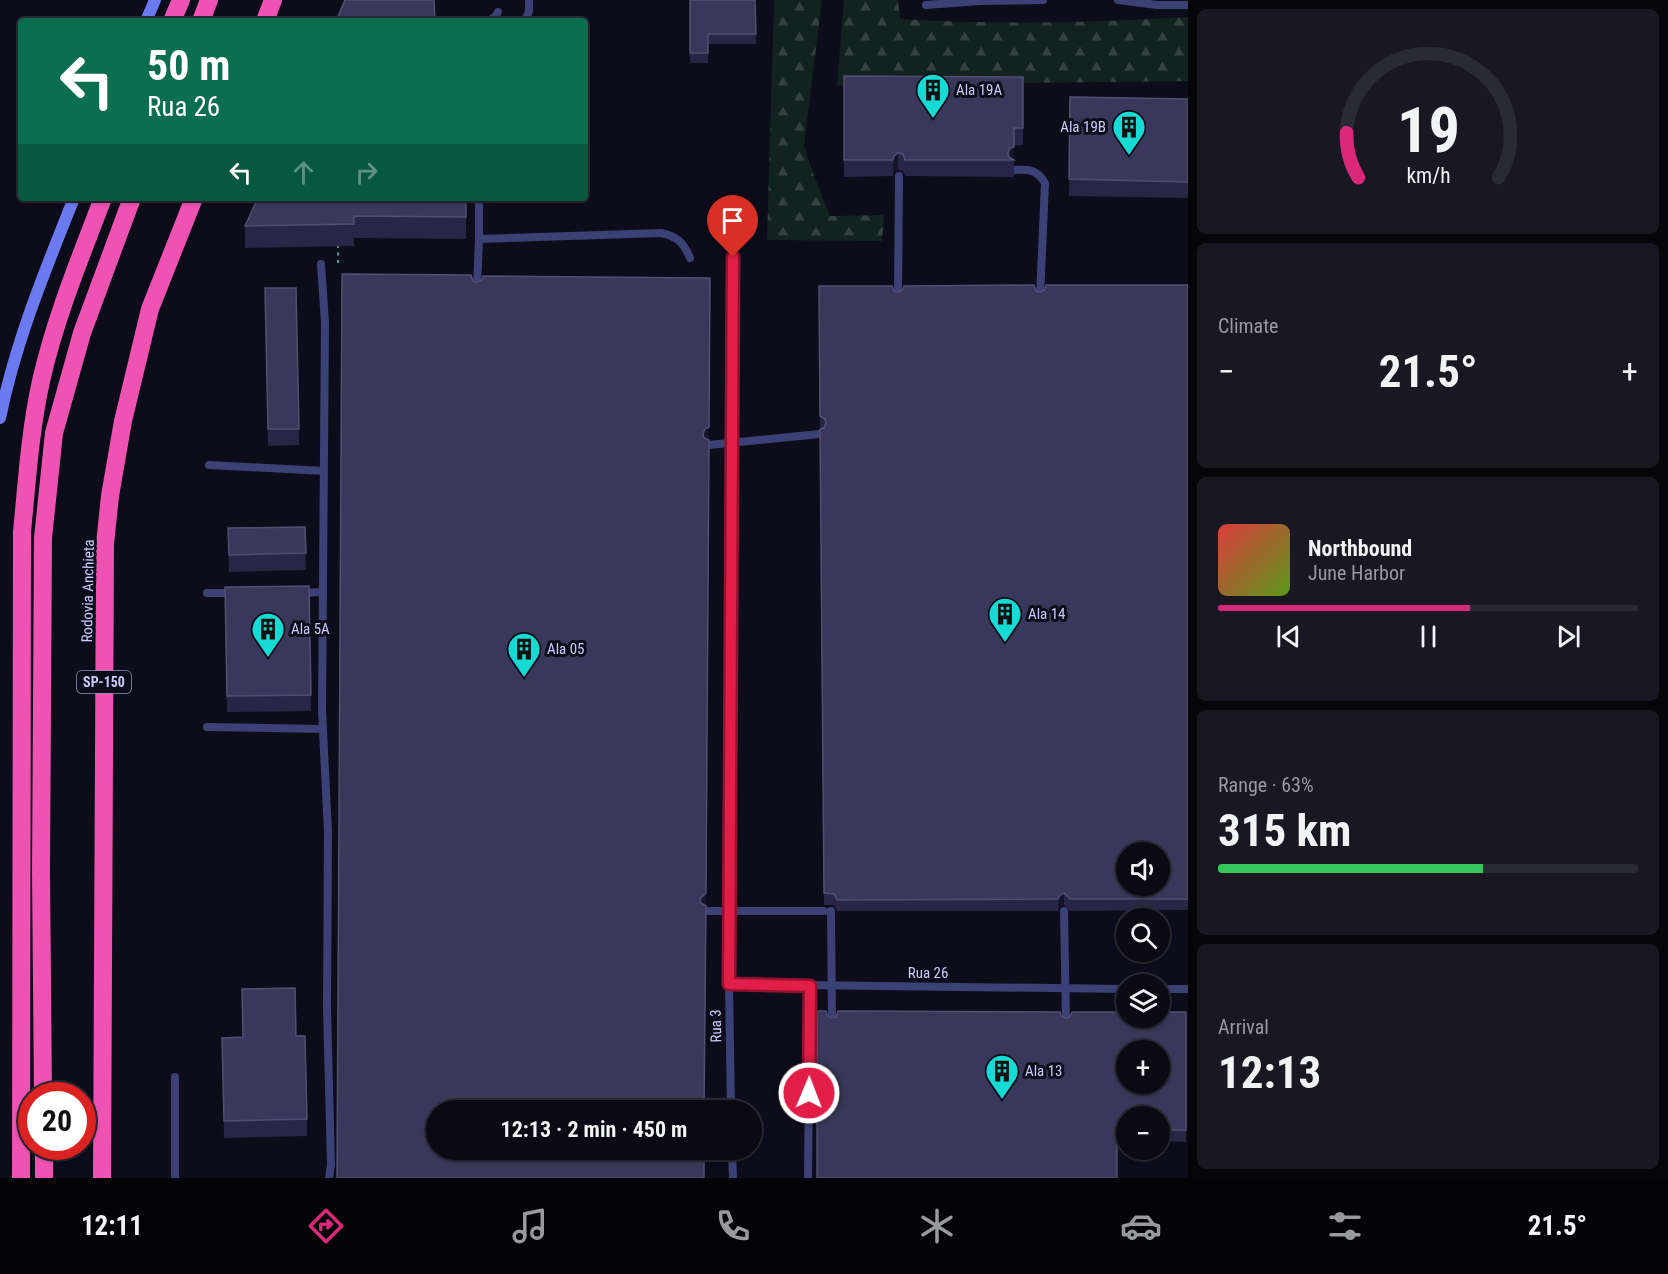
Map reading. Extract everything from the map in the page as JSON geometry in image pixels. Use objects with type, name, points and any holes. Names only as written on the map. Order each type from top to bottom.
[{"type":"highway","points":[[173,18],[181,0]]},
{"type":"highway","points":[[202,18],[209,0]]},
{"type":"highway","points":[[266,18],[273,0]]},
{"type":"highway","points":[[21,1178],[22,532],[31,441],[41,380],[59,318],[102,201]]},
{"type":"highway","points":[[43,1082],[41,884],[43,538],[54,433],[82,333],[131,201]]},
{"type":"highway","name":"Rodovia Anchieta","points":[[102,1178],[106,534],[123,421],[150,309],[193,201]]},
{"type":"highway","points":[[44,1160],[44,1178]]},
{"type":"main road","points":[[148,18],[155,0]]},
{"type":"main road","points":[[0,418],[6,388],[29,310],[73,201]]},
{"type":"lane","points":[[526,18],[529,0]]},
{"type":"lane","points":[[926,5],[1043,0]]},
{"type":"lane","points":[[1118,0],[1188,5]]},
{"type":"lane","points":[[494,18],[498,12]]},
{"type":"lane","points":[[1014,170],[1033,170],[1045,183],[1040,297]]},
{"type":"lane","points":[[898,297],[899,176]]},
{"type":"lane","points":[[477,287],[478,201]]},
{"type":"lane","points":[[479,239],[661,233],[677,238],[686,246],[690,258]]},
{"type":"lane","name":"Rua 3","points":[[731,1100],[729,984],[733,257]]},
{"type":"lane","points":[[321,264],[325,323],[323,729],[328,832],[327,1008],[331,1165],[329,1178]]},
{"type":"lane","points":[[709,445],[820,434]]},
{"type":"lane","points":[[209,465],[324,471]]},
{"type":"lane","points":[[288,593],[323,592]]},
{"type":"lane","points":[[207,593],[242,593]]},
{"type":"lane","points":[[207,728],[323,729]]},
{"type":"lane","points":[[706,911],[828,911],[832,1023]]},
{"type":"lane","points":[[1064,911],[1066,1023]]},
{"type":"lane","name":"Rua 26","points":[[729,984],[1116,988]]},
{"type":"lane","points":[[808,1178],[810,986]]},
{"type":"lane","points":[[1170,989],[1188,989]]},
{"type":"lane","points":[[175,1077],[175,1178]]},
{"type":"lane","points":[[732,1160],[733,1178]]},
{"type":"path","points":[[337,236],[338,263]]},
{"type":"green space","points":[[774,0],[822,0],[804,145],[830,216],[884,215],[882,241],[767,240]]},
{"type":"green space","points":[[844,0],[898,0],[900,19],[936,21],[1116,21],[1188,17],[1188,81],[837,85]]},
{"type":"building","points":[[345,0],[434,0],[435,18],[337,18]]},
{"type":"building","points":[[690,0],[755,0],[756,34],[708,34],[708,53],[690,53]]},
{"type":"building","name":"Ala 19A","points":[[844,76],[1023,77],[1023,128],[1014,128],[1014,147],[1010,148],[1008,153],[1009,157],[1014,160],[905,160],[903,154],[898,153],[893,160],[844,160]]},
{"type":"building","name":"Ala 19B","points":[[1070,97],[1188,99],[1188,182],[1069,179]]},
{"type":"building","points":[[257,201],[466,201],[466,217],[354,216],[354,224],[245,226]]},
{"type":"building","name":"Ala 05","points":[[342,274],[471,275],[473,281],[477,282],[482,280],[483,276],[710,278],[709,427],[703,434],[704,438],[709,440],[706,893],[700,899],[701,903],[706,906],[704,1100],[426,1100],[426,1160],[704,1160],[704,1178],[337,1178]]},
{"type":"building","name":"Ala 14","points":[[1034,285],[1036,291],[1040,292],[1045,290],[1046,285],[1188,285],[1188,899],[1070,899],[1064,893],[1058,899],[837,900],[834,894],[824,893],[820,429],[824,428],[826,423],[825,419],[820,416],[819,286],[892,286],[894,291],[899,292],[904,286]]},
{"type":"building","points":[[265,288],[296,288],[299,429],[268,429]]},
{"type":"building","points":[[305,527],[306,553],[229,555],[228,528]]},
{"type":"building","name":"Ala 5A","points":[[309,586],[311,695],[227,696],[225,587]]},
{"type":"building","points":[[295,988],[296,1036],[305,1036],[307,1119],[224,1121],[222,1038],[243,1037],[242,989]]},
{"type":"building","name":"Ala 13","points":[[817,1011],[826,1011],[831,1018],[836,1017],[838,1011],[1060,1012],[1061,1016],[1066,1018],[1070,1017],[1072,1012],[1116,1012],[1116,1028],[1170,1028],[1170,1012],[1186,1012],[1186,1130],[1170,1130],[1170,1106],[1116,1106],[1117,1178],[817,1178]]},
{"type":"place","name":"Ala 19A","points":[[933,119]]},
{"type":"place","name":"Ala 19B","points":[[1129,156]]},
{"type":"place","name":"Ala 14","points":[[1005,643]]},
{"type":"place","name":"Ala 5A","points":[[268,658]]},
{"type":"place","name":"Ala 05","points":[[524,678]]},
{"type":"place","name":"Ala 13","points":[[1002,1100]]},
{"type":"route","points":[[733,257],[729,984],[810,986],[809,1093]]}]
